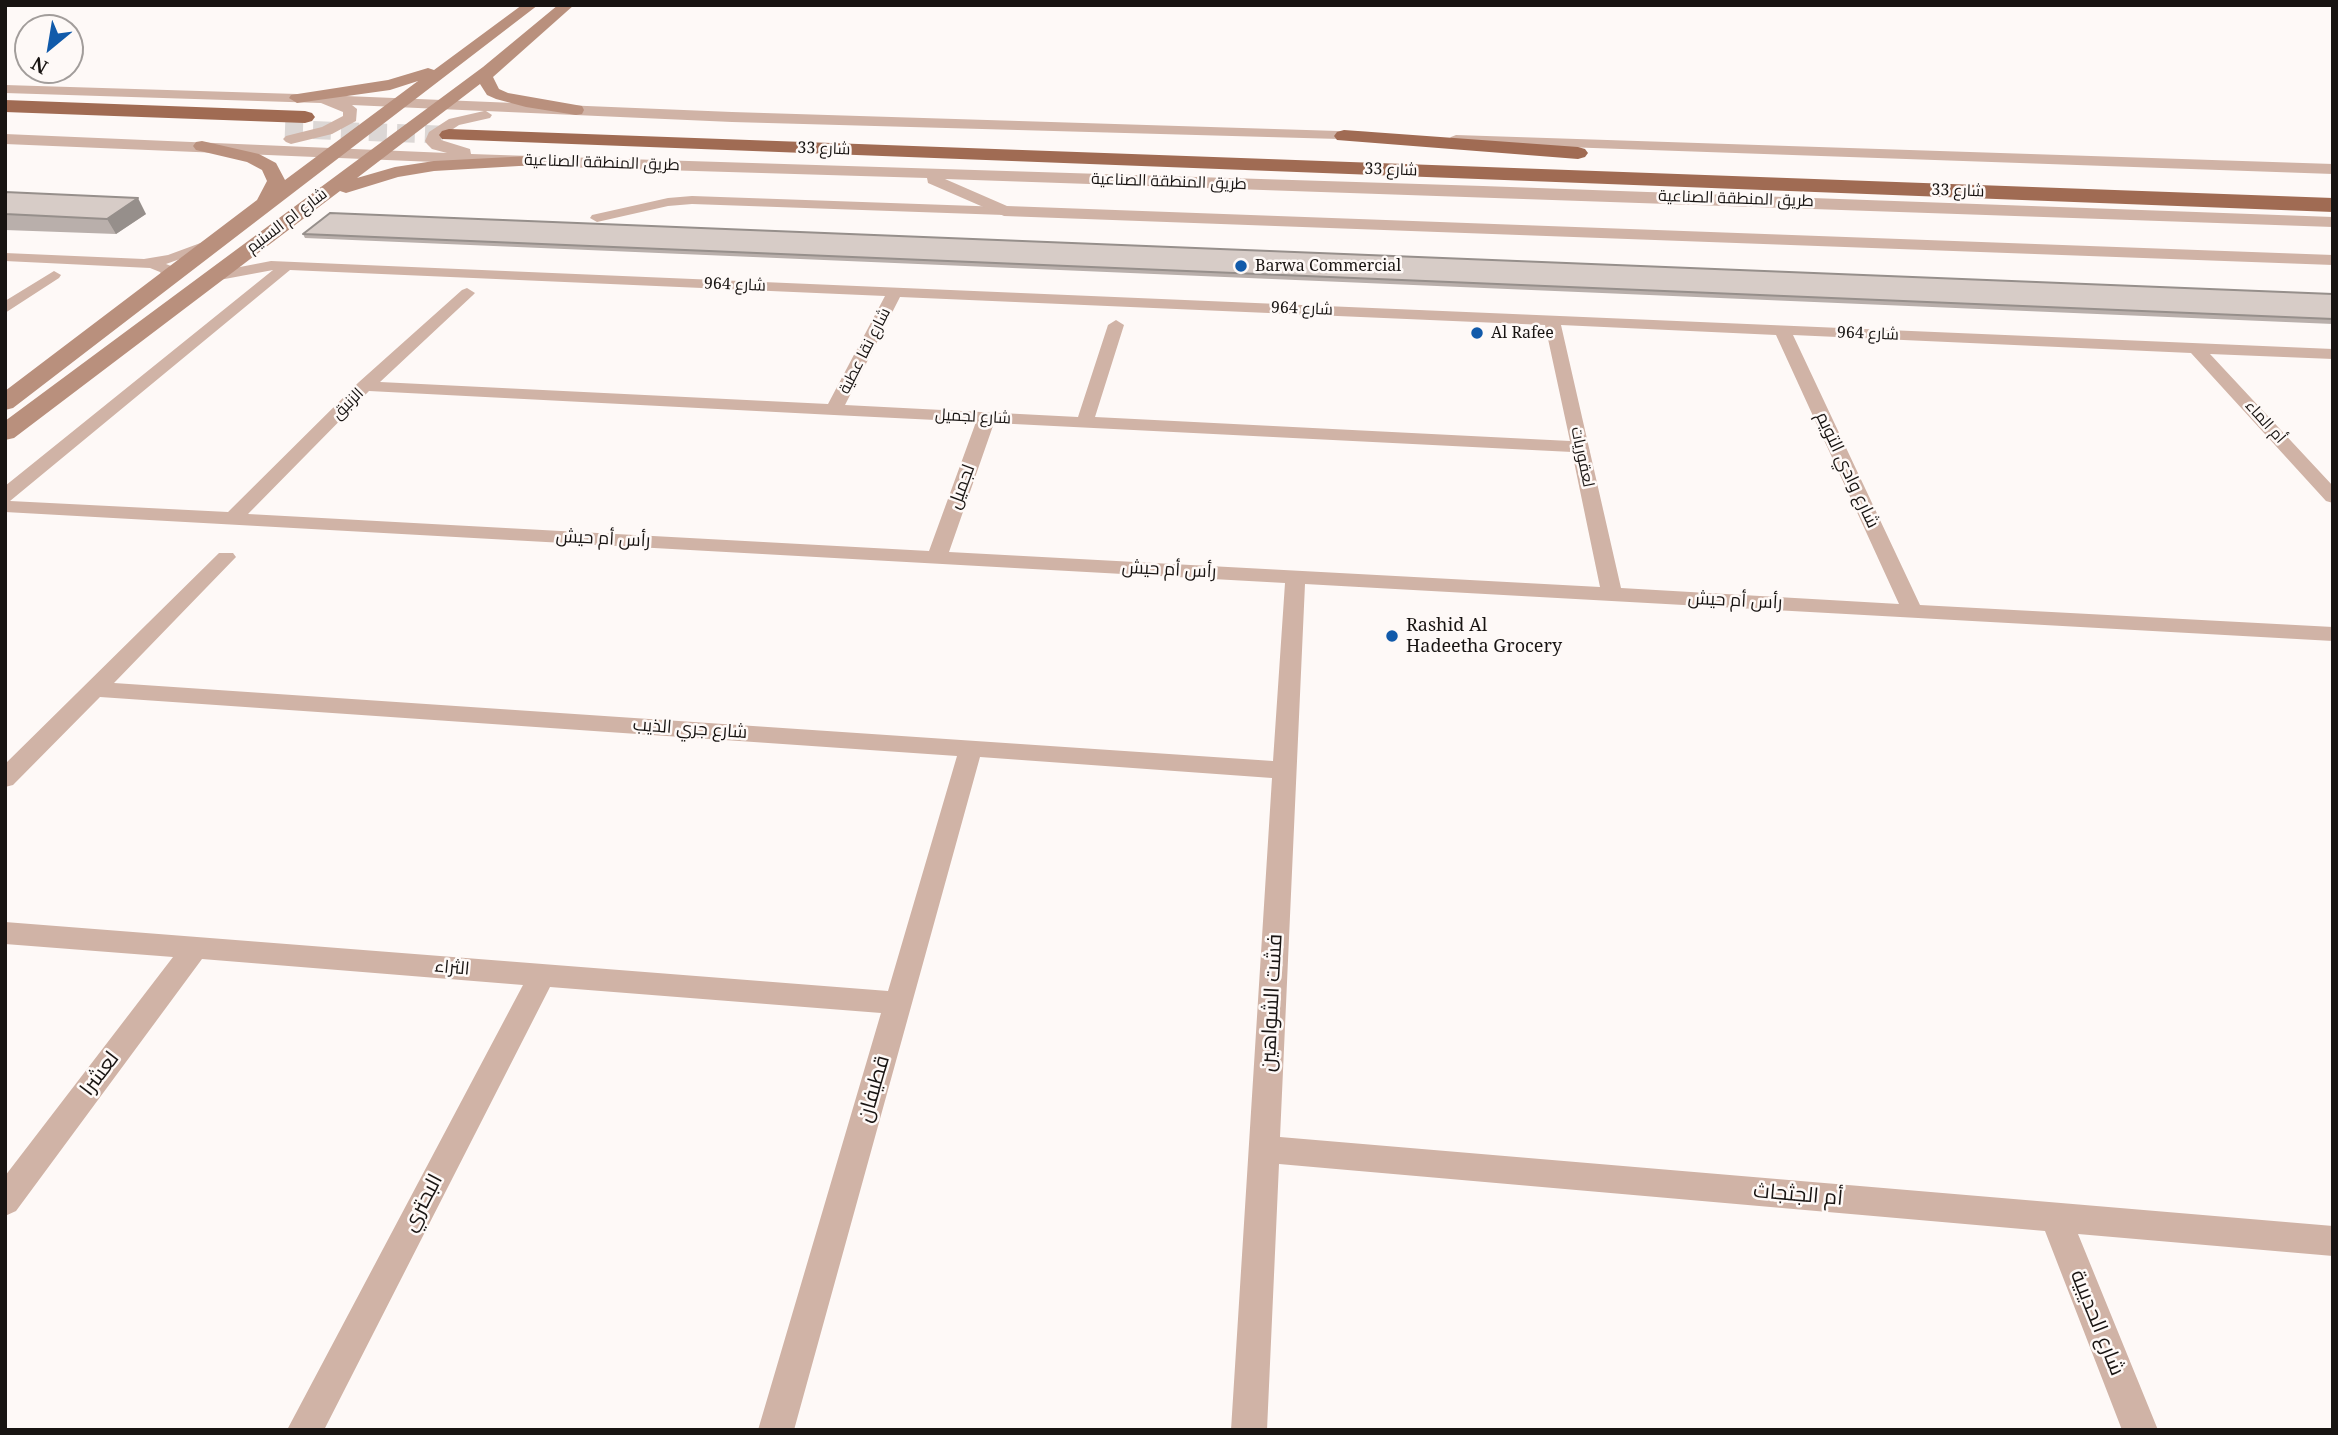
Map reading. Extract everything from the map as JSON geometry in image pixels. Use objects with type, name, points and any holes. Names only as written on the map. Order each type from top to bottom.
[{"type":"highway","points":[[5,106],[304,117]]},
{"type":"highway","points":[[5,120],[285,129]]},
{"type":"highway","name":"شارع 33","points":[[468,123],[2333,189]]},
{"type":"highway","name":"شارع 33","points":[[449,135],[2333,205]]},
{"type":"highway","points":[[1344,136],[1813,170]]},
{"type":"highway","points":[[1483,191],[1549,188],[1827,192],[1897,189]]},
{"type":"main road","points":[[511,51],[550,5]]},
{"type":"main road","points":[[367,153],[369,148],[489,70],[567,5]]},
{"type":"main road","points":[[435,104],[524,22],[529,7]]},
{"type":"main road","name":"شارع ام السنيم","points":[[5,403],[529,7]]},
{"type":"main road","points":[[297,98],[405,81],[433,71],[473,51]]},
{"type":"main road","points":[[489,70],[485,77],[486,82],[494,92],[502,96],[576,110]]},
{"type":"main road","points":[[56,394],[94,355],[125,329],[367,153],[412,111],[413,106],[402,103]]},
{"type":"main road","points":[[202,146],[253,158],[270,167],[276,181],[265,204]]},
{"type":"main road","name":"شارع ام السنيم","points":[[5,433],[317,198],[367,153]]},
{"type":"main road","points":[[317,198],[363,181],[412,169],[454,164],[530,161]]},
{"type":"street","points":[[5,89],[297,98],[337,103],[351,109],[353,115],[340,126],[310,136],[202,146]]},
{"type":"street","name":"شارع 33","points":[[297,98],[1344,136]]},
{"type":"street","points":[[530,161],[447,149],[433,141],[434,135],[454,122],[484,115],[576,110]]},
{"type":"street","points":[[1344,136],[2333,169]]},
{"type":"street","name":"طريق المنطقة الصناعية","points":[[5,139],[893,174],[1785,201],[2333,222]]},
{"type":"street","points":[[893,174],[943,183],[1004,211]]},
{"type":"street","name":"طريق المنطقة الصناعية","points":[[597,218],[658,204],[692,200],[2333,258]]},
{"type":"street","points":[[1609,234],[1643,228],[1693,206],[1785,201]]},
{"type":"street","points":[[2122,214],[2225,225],[2333,258]]},
{"type":"street","points":[[142,263],[171,258],[214,243]]},
{"type":"street","points":[[5,496],[278,265],[256,257],[253,247]]},
{"type":"street","points":[[5,257],[142,263],[160,266],[169,272],[170,276]]},
{"type":"street","name":"شارع 964","points":[[214,276],[242,268],[278,265],[2333,354]]},
{"type":"street","points":[[5,308],[54,275]]},
{"type":"street","name":"شارع نقا عطية","points":[[834,410],[895,292]]},
{"type":"street","name":"الزنبق","points":[[233,518],[366,386],[467,293]]},
{"type":"street","name":"لعقوريات","points":[[1552,320],[1612,594]]},
{"type":"street","points":[[1085,422],[1116,325]]},
{"type":"street","name":"شارع وادي التويم","points":[[1782,330],[1913,611]]},
{"type":"street","name":"أم الماء","points":[[2196,348],[2333,497]]},
{"type":"street","name":"شارع لجميل","points":[[366,386],[1580,447]]},
{"type":"street","name":"لجميل","points":[[937,557],[987,417]]},
{"type":"street","name":"رأس أم حيش","points":[[5,506],[2333,634]]},
{"type":"street","points":[[5,779],[226,557]]},
{"type":"street","name":"فشت الشواهين","points":[[1249,1430],[1295,577]]},
{"type":"street","name":"شارع جري الذيب","points":[[95,689],[1284,770]]},
{"type":"street","name":"قطيفان","points":[[776,1430],[971,748]]},
{"type":"street","name":"الثراء","points":[[5,933],[898,1003]]},
{"type":"street","name":"لعشرا","points":[[5,1201],[195,948]]},
{"type":"street","name":"البحتري","points":[[305,1430],[541,975]]},
{"type":"street","name":"أم الجثجاث","points":[[1264,1149],[2333,1241]]},
{"type":"street","name":"شارع الحديبية","points":[[2054,1217],[2140,1430]]},
{"type":"building","points":[[5,192],[138,198],[107,219],[5,214]]},
{"type":"building","name":"Barwa Commercial","points":[[330,213],[2333,294],[2333,319],[303,234]]},
{"type":"tunnel","points":[[285,129],[449,135]]},
{"type":"place","name":"Barwa Commercial","points":[[1241,266]]},
{"type":"place","name":"Al Rafee","points":[[1477,333]]},
{"type":"place","name":"Rashid Al Hadeetha Grocery","points":[[1392,636]]}]
